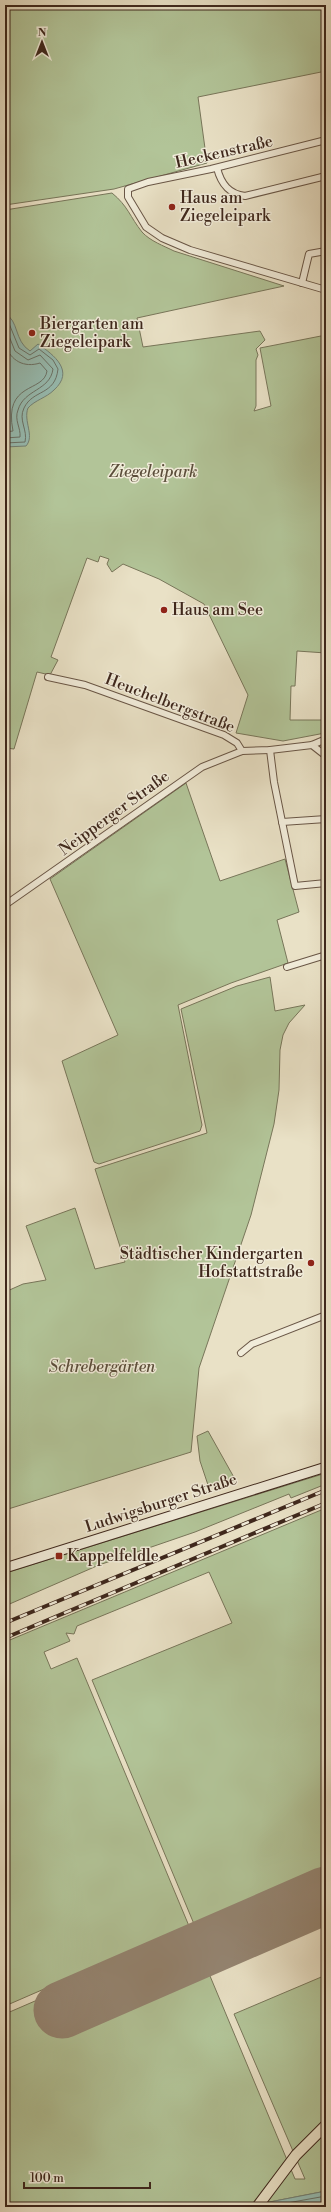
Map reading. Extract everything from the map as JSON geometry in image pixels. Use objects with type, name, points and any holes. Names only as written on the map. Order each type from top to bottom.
[{"type":"main road","name":"Ludwigsburger Straße","points":[[5,1568],[326,1467]]},
{"type":"main road","points":[[257,2207],[296,2155],[326,2125]]},
{"type":"street","name":"Heckenstraße","points":[[302,283],[190,250],[162,238],[146,227],[128,197],[128,189],[148,182],[217,168],[326,140]]},
{"type":"street","points":[[217,168],[220,180],[234,195],[245,196],[326,176]]},
{"type":"street","points":[[326,251],[309,254],[302,283],[326,290]]},
{"type":"street","name":"Heuchelbergstraße","points":[[48,677],[85,685],[224,735],[237,743],[242,751],[270,750],[312,745],[326,739]]},
{"type":"street","points":[[312,745],[326,756]]},
{"type":"street","points":[[270,750],[274,782],[295,886],[326,883]]},
{"type":"street","name":"Neipperger Straße","points":[[5,905],[202,766],[242,751]]},
{"type":"street","points":[[282,822],[326,819]]},
{"type":"street","points":[[287,967],[326,955]]},
{"type":"street","points":[[241,1353],[252,1344],[326,1316]]},
{"type":"green space","points":[[5,5],[326,5],[326,71],[198,97],[207,163],[114,189],[5,205]]},
{"type":"green space","name":"Ziegeleipark","points":[[112,193],[125,207],[142,232],[157,243],[174,251],[284,286],[137,318],[143,347],[260,331],[265,340],[256,349],[258,355],[256,360],[256,406],[254,411],[271,406],[260,348],[326,335],[326,653],[297,651],[295,686],[291,686],[290,720],[326,720],[325,733],[283,741],[236,733],[248,695],[204,604],[159,579],[123,564],[112,572],[107,564],[109,559],[100,556],[98,562],[87,558],[51,657],[58,660],[50,675],[37,672],[14,749],[5,748],[5,210]]},
{"type":"green space","points":[[186,783],[220,881],[285,859],[299,912],[277,920],[288,963],[231,983],[178,1005],[202,1125],[200,1131],[99,1164],[94,1162],[62,1061],[118,1035],[50,879]]},
{"type":"green space","name":"Schrebergärten","points":[[270,977],[275,1011],[305,1005],[289,1023],[283,1035],[280,1050],[279,1090],[274,1124],[251,1215],[199,1368],[191,1452],[5,1510],[5,1292],[23,1284],[46,1280],[26,1226],[75,1208],[95,1269],[125,1262],[95,1169],[207,1133],[181,1009],[237,986]]},
{"type":"green space","points":[[208,1431],[236,1481],[215,1487],[208,1485],[200,1461],[197,1436]]},
{"type":"green space","points":[[326,1473],[326,1484],[291,1498],[289,1494],[195,1532],[99,1565],[5,1606],[5,1573]]},
{"type":"green space","points":[[326,1508],[326,1870],[198,1925],[194,1924],[92,1680],[232,1623],[209,1572],[77,1626],[74,1634],[66,1633],[70,1641],[44,1652],[51,1669],[77,1658],[189,1926],[5,2006],[5,1642]]},
{"type":"green space","points":[[326,1878],[326,1914],[211,1961],[201,1937],[202,1931]]},
{"type":"green space","points":[[192,1933],[295,2179],[305,2179],[234,2014],[326,1975],[326,2191],[244,2207],[5,2207],[5,2014]]},
{"type":"water","points":[[5,314],[13,321],[21,342],[25,347],[30,351],[38,344],[50,353],[60,364],[63,376],[60,383],[54,390],[28,408],[27,418],[29,438],[26,446],[5,447]]},
{"type":"water","points":[[326,2191],[326,2207],[244,2207]]},
{"type":"runway","points":[[62,2010],[326,1895]]},
{"type":"railway","points":[[5,1623],[326,1490]]},
{"type":"railway","points":[[5,1638],[326,1503]]},
{"type":"place","name":"Haus am Ziegeleipark","points":[[172,207]]},
{"type":"place","name":"Biergarten am Ziegeleipark","points":[[32,333]]},
{"type":"place","name":"Haus am See","points":[[164,610]]},
{"type":"place","name":"Städtischer Kindergarten Hofstattstraße","points":[[311,1263]]},
{"type":"place","name":"Kappelfeldle","points":[[59,1556]]}]
